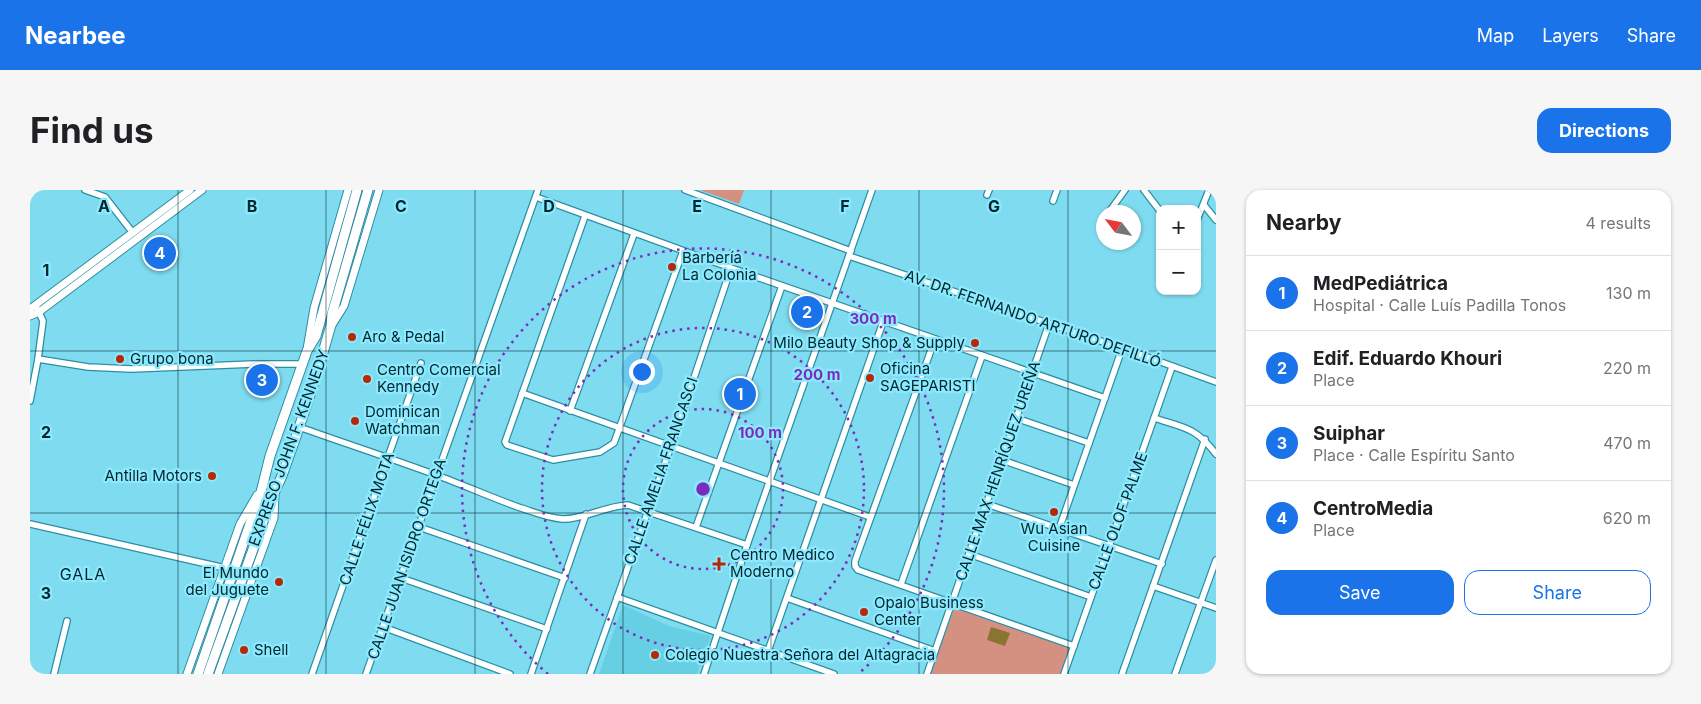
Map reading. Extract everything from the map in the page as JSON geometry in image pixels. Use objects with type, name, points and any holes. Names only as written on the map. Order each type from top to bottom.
[{"type":"highway","name":"EXPRESO JOHN F. KENNEDY","points":[[208,674],[299,427],[331,326],[334,288],[357,190]]},
{"type":"highway","name":"EXPRESO JOHN F. KENNEDY","points":[[198,674],[257,505],[270,456],[302,364],[316,336],[368,190]]},
{"type":"main road","points":[[30,316],[35,309],[132,233],[191,192],[202,190]]},
{"type":"main road","points":[[307,351],[314,308],[348,190]]},
{"type":"main road","points":[[331,326],[344,306],[379,190]]},
{"type":"main road","points":[[35,309],[191,192]]},
{"type":"main road","points":[[187,674],[240,524],[264,484]]},
{"type":"main road","points":[[218,674],[274,518],[275,494]]},
{"type":"street","points":[[85,190],[105,197],[132,233]]},
{"type":"street","name":"CALLE JUAN ISIDRO ORTEGA","points":[[366,674],[538,190]]},
{"type":"street","name":"AV. DR. FERNANDO ARTURO DEFILLÓ","points":[[685,190],[850,253],[1216,382]]},
{"type":"street","points":[[704,674],[747,545],[872,190]]},
{"type":"street","points":[[1053,201],[1057,190]]},
{"type":"street","points":[[1114,205],[1125,190]]},
{"type":"street","points":[[1144,190],[1156,206]]},
{"type":"street","points":[[1201,211],[1209,190]]},
{"type":"street","points":[[536,197],[634,234],[1105,398]]},
{"type":"street","points":[[1204,205],[1216,220]]},
{"type":"street","points":[[584,216],[505,442],[507,445],[547,459],[559,460],[605,450],[614,443],[683,251]]},
{"type":"street","points":[[570,411],[634,234]]},
{"type":"street","name":"CALLE AMELIA FRANCASCI","points":[[590,674],[671,446],[731,268]]},
{"type":"street","points":[[696,527],[782,286]]},
{"type":"street","points":[[30,401],[43,321],[35,309]]},
{"type":"street","points":[[768,651],[884,322]]},
{"type":"street","name":"CALLE MAX HENRÍQUEZ UREÑA","points":[[926,674],[1049,324]]},
{"type":"street","points":[[935,340],[870,517],[855,566],[858,570],[1074,646]]},
{"type":"street","points":[[1059,529],[1122,349]]},
{"type":"street","points":[[901,584],[982,356]]},
{"type":"street","points":[[38,359],[88,367],[117,369],[302,364]]},
{"type":"street","name":"CALLE FÉLIX MOTA","points":[[312,674],[421,364]]},
{"type":"street","name":"CALLE OLOF PALME","points":[[1064,674],[1172,367]]},
{"type":"street","points":[[522,394],[870,517]]},
{"type":"street","points":[[1016,418],[1089,443]]},
{"type":"street","points":[[1154,418],[1189,429],[1205,440],[1216,454]]},
{"type":"street","points":[[299,427],[437,475],[498,500],[560,519],[573,518],[616,505],[628,505],[648,510],[747,545]]},
{"type":"street","points":[[1122,674],[1205,440]]},
{"type":"street","points":[[1002,460],[1074,485]]},
{"type":"street","points":[[987,504],[1162,564]]},
{"type":"street","points":[[531,674],[586,514]]},
{"type":"street","points":[[30,524],[225,568]]},
{"type":"street","points":[[419,527],[565,578]]},
{"type":"street","points":[[969,554],[1091,597]]},
{"type":"street","points":[[1175,674],[1216,560]]},
{"type":"street","points":[[401,578],[547,629]]},
{"type":"street","points":[[1154,586],[1216,608]]},
{"type":"street","points":[[617,597],[834,674]]},
{"type":"street","points":[[787,598],[935,651]]},
{"type":"street","points":[[54,674],[66,621]]},
{"type":"street","points":[[383,627],[510,674]]},
{"type":"shaded area","points":[[700,190],[744,190],[739,204]]},
{"type":"shaded area","name":"Colegio Nuestra Señora del Altagracia","points":[[623,605],[669,626],[711,636],[697,674],[599,674]]},
{"type":"shaded area","points":[[955,607],[1071,647],[1061,674],[930,674]]},
{"type":"shaded area","points":[[991,627],[1010,633],[1005,646],[987,640]]},
{"type":"place","name":"CentroMedia","points":[[160,253]]},
{"type":"place","name":"Barbería La Colonia","points":[[672,267]]},
{"type":"place","name":"Edif. Eduardo Khouri","points":[[807,312]]},
{"type":"place","name":"Aro & Pedal","points":[[352,337]]},
{"type":"place","name":"Milo Beauty Shop & Supply","points":[[975,343]]},
{"type":"place","name":"Grupo bona","points":[[120,359]]},
{"type":"place","name":"Oficina SAGEPARISTI","points":[[870,378]]},
{"type":"place","name":"Centro Comercial Kennedy","points":[[367,379]]},
{"type":"place","name":"Suiphar","points":[[262,380]]},
{"type":"place","name":"MedPediátrica","points":[[740,394]]},
{"type":"place","name":"Dominican Watchman","points":[[355,421]]},
{"type":"place","name":"Antilla Motors","points":[[212,476]]},
{"type":"place","name":"Wu Asian Cuisine","points":[[1054,512]]},
{"type":"place","name":"Centro Medico Moderno","points":[[719,564]]},
{"type":"place","name":"El Mundo del Juguete","points":[[279,582]]},
{"type":"place","name":"Opalo Business Center","points":[[864,612]]},
{"type":"place","name":"Shell","points":[[244,650]]},
{"type":"place","name":"Colegio Nuestra Señora del Altagracia","points":[[655,655]]},
{"type":"district","name":"GALA","points":[[83,574]]}]
